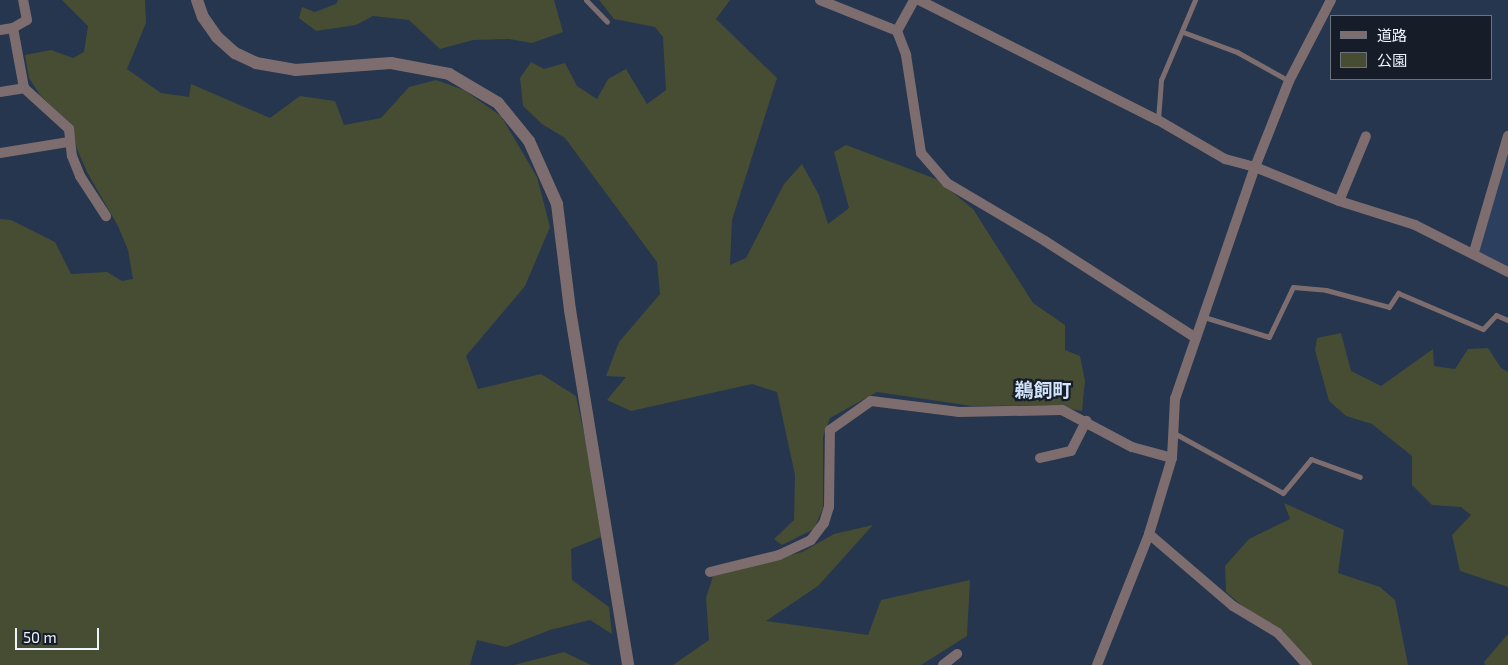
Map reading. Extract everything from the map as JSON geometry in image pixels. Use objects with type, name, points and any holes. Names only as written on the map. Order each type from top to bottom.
[{"type":"street","points":[[0,30],[13,28],[27,20],[23,0]]},
{"type":"street","points":[[198,0],[203,16],[217,37],[235,53],[256,63],[296,70],[391,64],[449,74],[498,103],[529,141],[557,204],[570,310],[628,665]]},
{"type":"street","points":[[820,0],[896,31],[906,54],[921,153],[947,182],[1045,241],[1196,338]]},
{"type":"street","points":[[896,31],[914,0]]},
{"type":"street","points":[[919,0],[935,4],[1158,120],[1225,159],[1255,167],[1339,201],[1415,225],[1474,252],[1508,272]]},
{"type":"street","points":[[1097,665],[1149,534],[1172,458],[1175,398],[1255,167],[1289,81],[1331,0]]},
{"type":"street","points":[[13,28],[24,88],[69,129],[69,142],[80,176],[106,216]]},
{"type":"street","points":[[0,92],[24,88]]},
{"type":"street","points":[[1339,201],[1366,136]]},
{"type":"street","points":[[1474,252],[1508,136]]},
{"type":"street","points":[[0,153],[69,142]]},
{"type":"street","points":[[710,572],[779,555],[811,540],[824,523],[829,506],[830,430],[871,401],[959,412],[1062,410],[1132,447],[1172,458]]},
{"type":"street","points":[[1040,458],[1071,451],[1086,421]]},
{"type":"street","points":[[1149,534],[1233,606],[1278,633],[1306,665]]},
{"type":"street","points":[[943,665],[956,654]]},
{"type":"lane","points":[[586,0],[607,22]]},
{"type":"lane","points":[[1158,120],[1161,80],[1195,0]]},
{"type":"lane","points":[[1183,32],[1237,52],[1289,81]]},
{"type":"lane","points":[[1203,316],[1269,337],[1293,287],[1326,290],[1389,307],[1398,293],[1483,329],[1496,314],[1508,320]]},
{"type":"lane","points":[[1174,433],[1283,493],[1311,458],[1360,477]]},
{"type":"shaded area","points":[[1508,136],[1508,272],[1474,252]]},
{"type":"green space","points":[[62,0],[145,0],[146,23],[127,69],[161,93],[189,97],[191,84],[270,118],[300,96],[335,101],[344,125],[381,118],[409,87],[436,80],[464,90],[501,116],[537,177],[550,227],[525,286],[466,356],[478,389],[541,374],[576,396],[590,461],[601,537],[571,549],[572,580],[609,607],[612,634],[590,620],[550,630],[506,647],[477,640],[470,665],[0,665],[0,219],[11,220],[55,242],[71,274],[107,272],[122,281],[133,279],[128,250],[118,226],[87,172],[77,149],[72,126],[40,95],[29,78],[25,55],[51,50],[73,58],[84,52],[88,26]]},
{"type":"green space","points":[[338,0],[554,0],[563,32],[532,43],[509,39],[473,40],[440,49],[409,20],[373,16],[356,25],[316,31],[299,18],[302,7],[315,12],[336,4]]},
{"type":"green space","points":[[599,0],[730,0],[716,19],[777,78],[732,220],[730,265],[746,258],[784,184],[802,164],[819,195],[828,224],[849,208],[834,152],[846,145],[936,179],[973,209],[1033,303],[1065,325],[1065,350],[1080,356],[1085,381],[1082,411],[1048,405],[972,406],[877,392],[830,418],[823,437],[823,508],[814,529],[782,545],[774,539],[794,520],[795,475],[777,392],[752,384],[631,411],[607,400],[626,377],[606,376],[619,342],[660,294],[657,262],[565,138],[542,124],[523,106],[520,78],[531,62],[544,69],[565,63],[577,86],[597,99],[608,79],[626,69],[647,104],[666,90],[663,37],[655,27],[614,19]]},
{"type":"green space","points":[[1341,333],[1351,371],[1381,386],[1433,349],[1434,366],[1455,369],[1468,349],[1488,348],[1501,368],[1508,372],[1508,587],[1460,571],[1452,535],[1471,515],[1461,507],[1432,505],[1412,485],[1412,456],[1372,424],[1346,416],[1329,401],[1315,350],[1317,338]]},
{"type":"green space","points":[[1284,503],[1344,530],[1338,573],[1380,587],[1395,600],[1408,665],[1312,665],[1283,631],[1253,615],[1226,592],[1225,566],[1249,539],[1290,519]]},
{"type":"green space","points":[[873,525],[818,586],[766,621],[868,635],[881,600],[970,580],[967,636],[921,665],[673,665],[709,640],[706,598],[713,576],[802,552],[834,534]]},
{"type":"green space","points":[[1508,634],[1508,665],[1485,665],[1484,662]]},
{"type":"green space","points":[[564,652],[591,665],[514,665]]},
{"type":"district","name":"鵜飼町","points":[[1043,390]]}]
